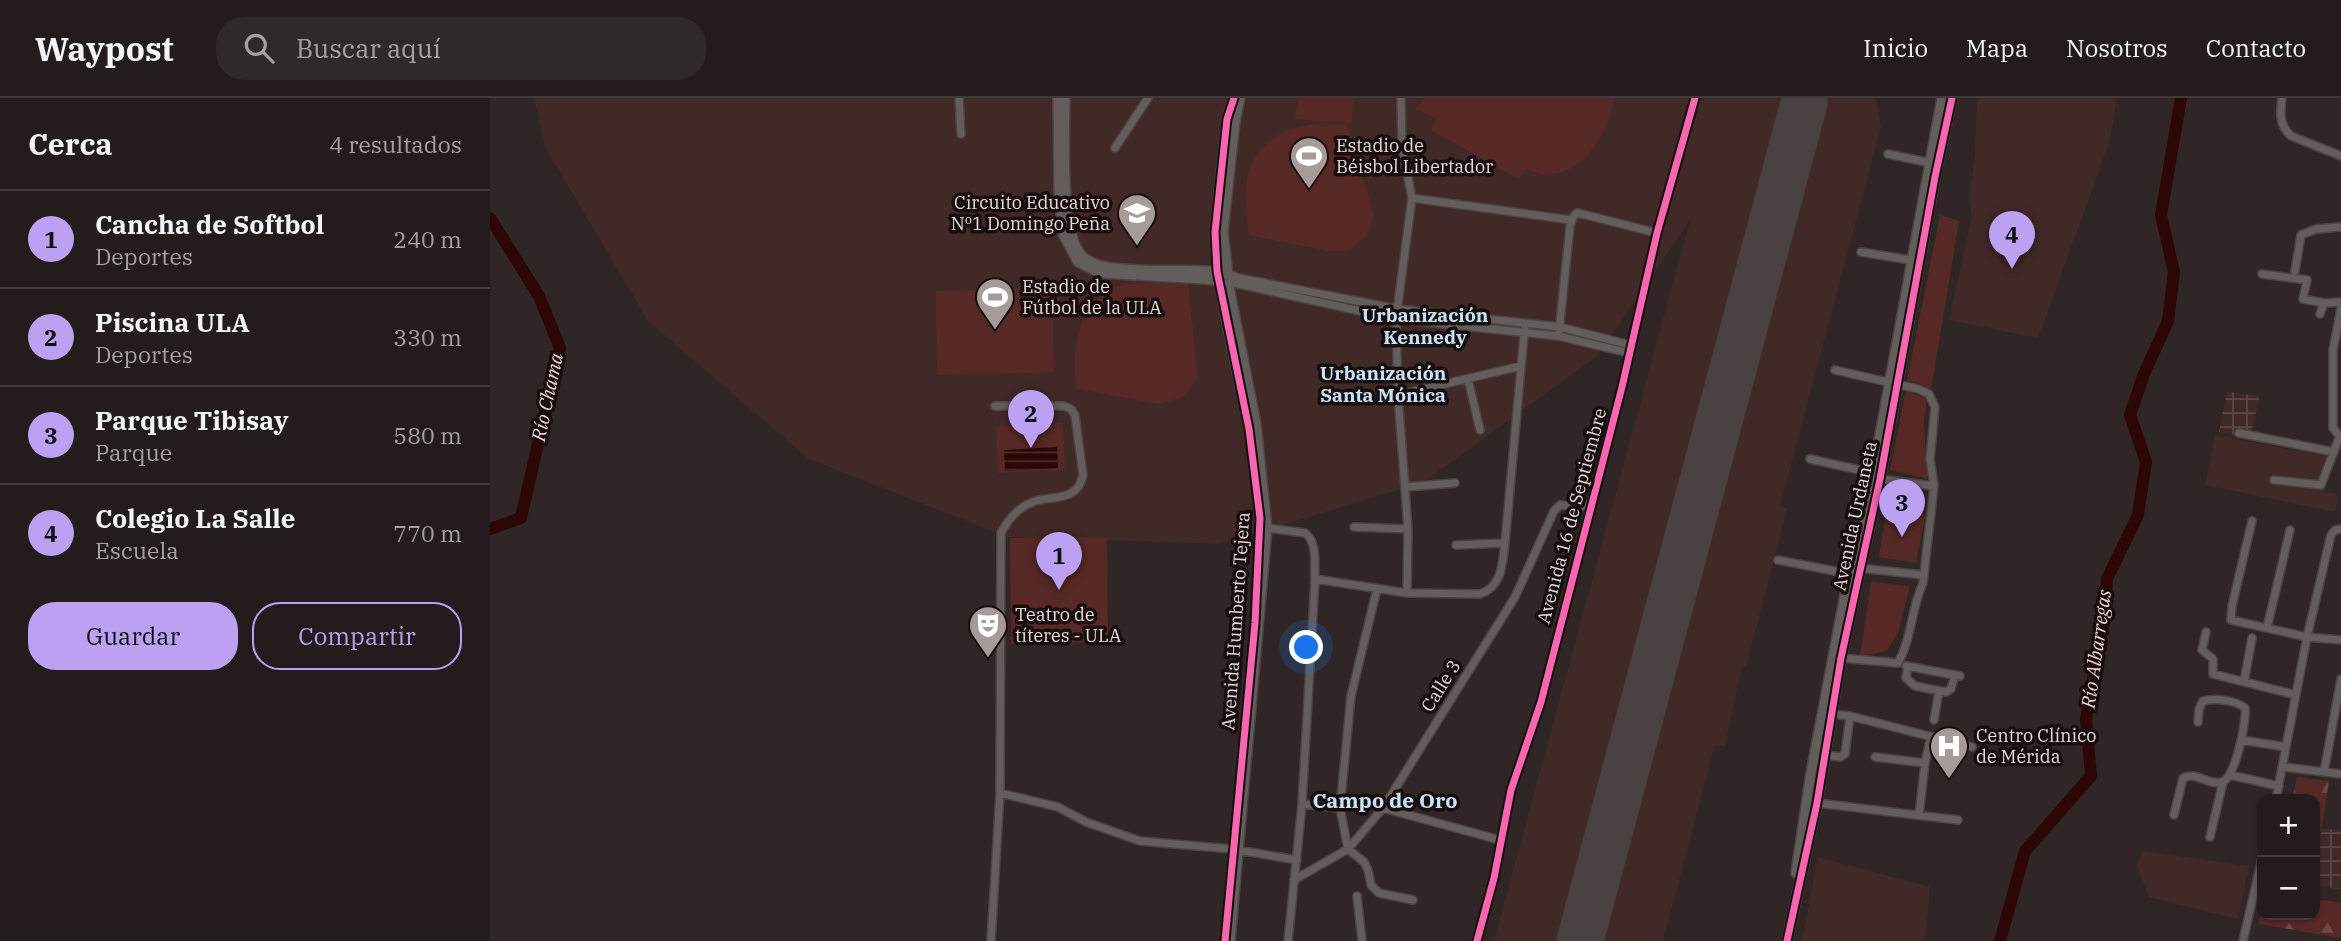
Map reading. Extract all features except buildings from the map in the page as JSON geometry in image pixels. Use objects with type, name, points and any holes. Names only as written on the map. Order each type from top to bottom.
[{"type":"street","points":[[959,98],[961,134]]},
{"type":"street","points":[[1058,98],[1059,191],[1063,234],[1077,262],[1100,273],[1223,277],[1396,319],[1525,328]]},
{"type":"street","points":[[1065,98],[1065,190],[1070,230],[1082,257],[1100,266],[1239,278],[1398,309],[1559,332],[1630,349]]},
{"type":"street","points":[[1115,148],[1148,98]]},
{"type":"street","name":"Avenida Humberto Tejera","points":[[1231,941],[1261,518],[1249,429],[1215,232],[1227,119],[1234,98]]},
{"type":"street","name":"Avenida Humberto Tejera","points":[[1225,941],[1268,528],[1257,424],[1223,277],[1223,232],[1240,98]]},
{"type":"street","points":[[1401,98],[1402,147],[1412,198],[1396,319],[1398,395],[1408,529],[1407,593]]},
{"type":"street","name":"Avenida 16 de Septiembre","points":[[1477,941],[1494,878],[1511,790],[1541,702],[1657,233],[1695,98]]},
{"type":"street","name":"Avenida Urdaneta","points":[[1893,384],[1910,260],[1942,98]]},
{"type":"street","name":"Avenida Urdaneta","points":[[1787,941],[1817,803],[1841,658],[1893,384],[1952,98]]},
{"type":"street","points":[[2283,98],[2280,121],[2284,131],[2341,156]]},
{"type":"street","points":[[1888,154],[1931,163]]},
{"type":"street","points":[[1412,198],[1571,220]]},
{"type":"street","points":[[1559,332],[1571,220],[1577,214],[1586,215],[1657,233]]},
{"type":"street","points":[[2295,271],[2301,235],[2316,229],[2341,227]]},
{"type":"street","points":[[1861,252],[1910,260]]},
{"type":"street","points":[[2262,274],[2307,280],[2303,299],[2324,303],[2341,302]]},
{"type":"street","points":[[2320,314],[2324,303]]},
{"type":"street","points":[[2274,480],[2321,485],[2340,438],[2333,428],[2333,350],[2341,309]]},
{"type":"street","points":[[1315,579],[1407,593],[1480,594],[1490,591],[1499,577],[1505,543],[1525,328]]},
{"type":"street","points":[[1398,395],[1521,366]]},
{"type":"street","points":[[1835,370],[1918,388],[1933,397],[1930,460],[1934,486],[1923,575],[1906,649],[1898,663]]},
{"type":"street","points":[[1468,379],[1480,430]]},
{"type":"street","points":[[991,941],[1000,793],[1001,533],[1007,521],[1024,506],[1034,501],[1067,496],[1076,491],[1083,475],[1075,415],[1071,409],[1064,406],[995,406]]},
{"type":"street","points":[[2239,433],[2333,452]]},
{"type":"street","points":[[1810,459],[1876,476],[1934,486]]},
{"type":"street","name":"Avenida Urdaneta","points":[[1781,941],[1795,877],[1811,773],[1849,573],[1876,476]]},
{"type":"street","points":[[1406,487],[1455,483]]},
{"type":"street","name":"Calle 3","points":[[1294,880],[1348,849],[1383,808],[1515,597],[1554,511],[1560,505],[1581,507],[1592,502]]},
{"type":"street","points":[[2252,520],[2230,618],[2235,623],[2307,637],[2341,640]]},
{"type":"street","points":[[1354,527],[1408,529]]},
{"type":"street","points":[[1268,528],[1310,536],[1313,542],[1315,579],[1302,804],[1288,941]]},
{"type":"street","points":[[2277,794],[2307,637],[2331,535],[2335,530],[2341,529]]},
{"type":"street","points":[[2267,628],[2290,530]]},
{"type":"street","points":[[1457,545],[1505,543]]},
{"type":"street","points":[[1778,560],[1849,573]]},
{"type":"street","points":[[1860,568],[1923,575]]},
{"type":"street","points":[[1377,589],[1351,696],[1340,807],[1348,849],[1364,862],[1371,885],[1375,890],[1413,900]]},
{"type":"street","points":[[2206,632],[2202,650],[2213,659],[2211,673],[2296,695]]},
{"type":"street","points":[[2244,682],[2252,638]]},
{"type":"street","points":[[1841,658],[1898,663],[1957,676],[1951,689],[1946,692],[1939,691],[1911,684],[1906,678],[1908,666]]},
{"type":"street","points":[[2324,772],[2341,679]]},
{"type":"street","points":[[1934,720],[1939,691]]},
{"type":"street","points":[[2197,722],[2203,701],[2210,699],[2240,704],[2245,708],[2241,740],[2230,775],[2223,782],[2210,836]]},
{"type":"street","points":[[1832,714],[1850,716],[1972,747]]},
{"type":"street","points":[[1825,755],[1840,757],[1844,754],[1850,716]]},
{"type":"street","points":[[1919,815],[1931,736]]},
{"type":"street","points":[[2241,740],[2286,747]]},
{"type":"street","points":[[1875,757],[1925,763]]},
{"type":"street","points":[[2284,767],[2341,774]]},
{"type":"street","points":[[2174,815],[2183,778],[2191,775],[2223,782]]},
{"type":"street","points":[[2230,775],[2279,786]]},
{"type":"street","points":[[1000,793],[1058,807],[1086,821],[1140,841],[1236,850],[1297,860]]},
{"type":"street","points":[[1817,803],[1958,820]]},
{"type":"street","points":[[1302,804],[1340,807]]},
{"type":"street","points":[[1383,808],[1500,840]]},
{"type":"street","points":[[2243,941],[2257,880]]},
{"type":"street","points":[[1357,896],[1362,941]]},
{"type":"street","points":[[2252,902],[2257,903]]},
{"type":"shaded area","name":"Circuito Educativo Nº1 Domingo Peña","points":[[534,98],[1876,98],[1881,127],[1780,506],[1787,508],[1746,667],[1742,666],[1725,746],[1715,745],[1663,941],[1494,941],[1690,220],[1597,356],[1424,482],[1220,544],[1007,537],[809,459],[648,321],[545,147]]},
{"type":"shaded area","points":[[1977,98],[2117,98],[2110,141],[2038,338],[1949,320],[1972,217],[1969,197],[1975,155]]},
{"type":"shaded area","points":[[2227,392],[2260,396],[2250,437],[2219,432]]},
{"type":"shaded area","points":[[2215,435],[2330,457],[2324,492],[2338,494],[2335,512],[2205,485]]},
{"type":"shaded area","points":[[1057,447],[1058,468],[1005,471],[1004,450]]},
{"type":"shaded area","points":[[2320,828],[2341,830],[2341,889],[2320,887]]},
{"type":"shaded area","points":[[2142,851],[2249,866],[2238,919],[2149,897],[2137,866]]},
{"type":"shaded area","points":[[1818,857],[1930,887],[1925,941],[1802,941]]},
{"type":"green space","points":[[1298,98],[1354,98],[1351,123],[1295,119]]},
{"type":"green space","points":[[1424,98],[1614,98],[1600,138],[1581,161],[1556,174],[1541,174],[1526,169],[1519,179],[1431,130],[1437,119],[1417,109]]},
{"type":"green space","points":[[1314,124],[1347,125],[1374,215],[1367,236],[1347,251],[1327,251],[1249,235],[1246,190],[1251,165],[1258,153],[1282,133]]},
{"type":"green space","points":[[1940,215],[1959,221],[1931,390],[1921,384],[1907,381]]},
{"type":"green space","points":[[1152,282],[1188,284],[1198,377],[1185,396],[1160,404],[1077,389],[1077,344],[1080,329],[1094,303],[1119,286]]},
{"type":"green space","name":"Estadio de Fútbol de la ULA","points":[[1052,288],[1054,372],[937,375],[936,291]]},
{"type":"green space","points":[[1906,391],[1927,399],[1924,422],[1927,479],[1890,470]]},
{"type":"green space","points":[[1063,423],[1065,470],[998,473],[996,426]]},
{"type":"green space","points":[[1890,487],[1919,494],[1925,517],[1916,563],[1879,557]]},
{"type":"green space","points":[[1107,537],[1108,642],[1011,644],[1010,538]]},
{"type":"green space","points":[[1871,582],[1910,586],[1898,633],[1887,651],[1860,656]]},
{"type":"green space","points":[[2297,777],[2329,781],[2320,840],[2320,794],[2293,794]]},
{"type":"green space","points":[[2320,900],[2341,903],[2341,938],[2259,924],[2260,920],[2320,920]]},
{"type":"waterway","name":"Río Albarregas","points":[[2000,941],[2025,851],[2091,776],[2086,719],[2105,612],[2107,579],[2138,515],[2146,462],[2130,415],[2144,374],[2168,321],[2174,272],[2161,215],[2181,98]]},
{"type":"waterway","name":"Río Chama","points":[[490,218],[539,296],[560,348],[521,518],[490,529]]},
{"type":"runway","points":[[1580,941],[1804,103]]},
{"type":"cycle path","points":[[1225,941],[1255,623],[1260,518],[1249,429],[1217,271],[1215,232],[1227,119],[1234,98]]},
{"type":"cycle path","points":[[1477,941],[1494,878],[1511,790],[1541,702],[1622,387],[1657,233],[1695,98]]},
{"type":"cycle path","points":[[1787,941],[1817,803],[1841,658],[1880,479],[1952,98]]},
{"type":"place","name":"Estadio de Béisbol Libertador","points":[[1309,190]]},
{"type":"place","name":"Circuito Educativo Nº1 Domingo Peña","points":[[1137,247]]},
{"type":"place","name":"Colegio La Salle","points":[[2012,269]]},
{"type":"place","name":"Estadio de Fútbol de la ULA","points":[[995,331]]},
{"type":"place","name":"Piscina ULA","points":[[1031,448]]},
{"type":"place","name":"Parque Tibisay","points":[[1902,537]]},
{"type":"place","name":"Cancha de Softbol","points":[[1059,590]]},
{"type":"place","name":"Teatro de títeres - ULA","points":[[988,659]]},
{"type":"place","name":"Centro Clínico de Mérida","points":[[1949,780]]},
{"type":"district","name":"Urbanización Kennedy","points":[[1425,326]]},
{"type":"district","name":"Urbanización Santa Mónica","points":[[1383,384]]},
{"type":"district","name":"Campo de Oro","points":[[1385,801]]}]
